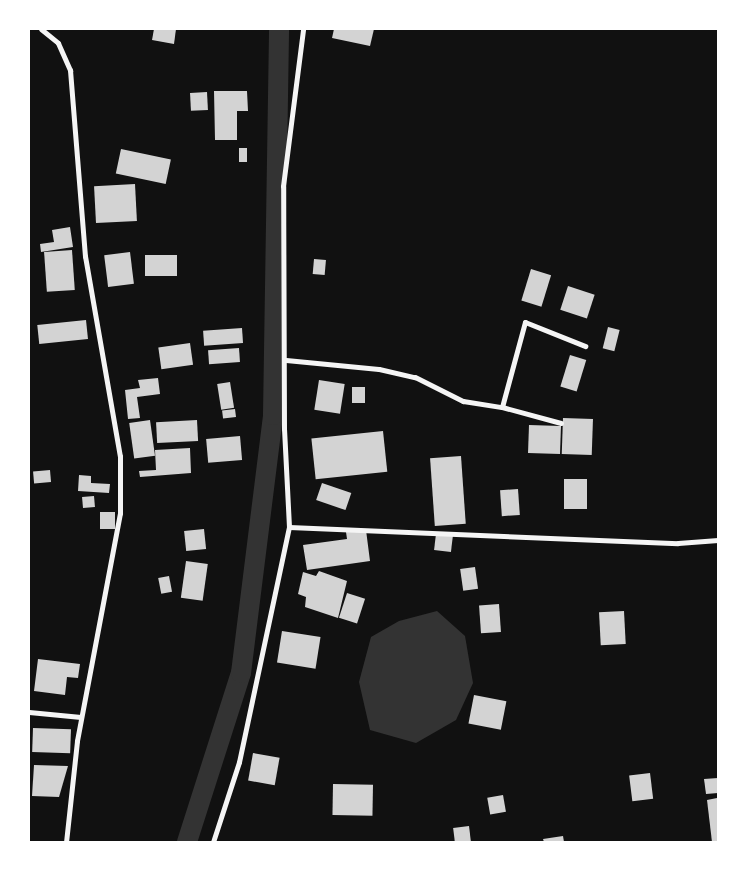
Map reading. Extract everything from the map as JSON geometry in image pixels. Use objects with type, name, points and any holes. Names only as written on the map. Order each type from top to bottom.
[{"type":"street","points":[[42,29],[58,43],[70,70],[85,256],[120,456],[120,513],[110,581],[81,717],[66,842]]},
{"type":"street","points":[[213,842],[239,762],[289,528],[283,186],[303,29]]},
{"type":"street","points":[[502,407],[525,322],[585,346]]},
{"type":"street","points":[[286,360],[379,369],[415,377],[463,401],[502,407],[561,423]]},
{"type":"street","points":[[289,528],[678,543],[718,540]]},
{"type":"street","points":[[29,712],[81,717]]},
{"type":"shaded area","points":[[437,611],[465,636],[473,683],[456,720],[416,743],[370,730],[359,682],[371,637],[399,621]]},
{"type":"building","points":[[154,29],[176,29],[174,44],[152,40]]},
{"type":"building","points":[[334,29],[374,29],[370,46],[332,38]]},
{"type":"building","points":[[214,91],[247,91],[248,111],[237,111],[237,140],[215,140]]},
{"type":"building","points":[[207,92],[208,110],[191,111],[190,93]]},
{"type":"building","points":[[239,148],[247,148],[247,162],[239,162]]},
{"type":"building","points":[[121,149],[171,160],[166,184],[116,173]]},
{"type":"building","points":[[135,184],[137,221],[96,223],[94,186]]},
{"type":"building","points":[[70,227],[73,247],[41,252],[40,244],[54,242],[52,230]]},
{"type":"building","points":[[72,250],[75,290],[47,292],[44,252]]},
{"type":"building","points":[[130,252],[134,284],[108,287],[104,255]]},
{"type":"building","points":[[145,255],[177,255],[177,276],[145,276]]},
{"type":"building","points":[[314,259],[326,260],[325,275],[313,274]]},
{"type":"building","points":[[531,269],[551,275],[541,307],[521,301]]},
{"type":"building","points":[[568,286],[595,295],[587,318],[560,310]]},
{"type":"building","points":[[86,320],[88,339],[39,344],[37,325]]},
{"type":"building","points":[[608,327],[620,330],[614,351],[603,348]]},
{"type":"building","points":[[242,328],[243,343],[204,346],[203,331]]},
{"type":"building","points":[[190,343],[193,365],[161,369],[158,347]]},
{"type":"building","points":[[239,348],[240,362],[209,364],[208,350]]},
{"type":"building","points":[[570,355],[586,360],[577,392],[560,387]]},
{"type":"building","points":[[158,378],[160,394],[137,397],[140,418],[128,419],[125,390],[140,388],[138,380]]},
{"type":"building","points":[[319,380],[345,384],[340,414],[314,410]]},
{"type":"building","points":[[230,382],[234,408],[221,410],[217,384]]},
{"type":"building","points":[[352,387],[365,387],[365,403],[352,403]]},
{"type":"building","points":[[235,409],[236,417],[223,419],[222,411]]},
{"type":"building","points":[[563,418],[593,419],[592,455],[562,454]]},
{"type":"building","points":[[150,420],[155,456],[134,459],[129,423]]},
{"type":"building","points":[[197,420],[198,441],[157,443],[156,422]]},
{"type":"building","points":[[529,425],[561,426],[560,454],[528,453]]},
{"type":"building","points":[[383,431],[387,472],[316,479],[311,439]]},
{"type":"building","points":[[240,436],[242,460],[208,463],[206,439]]},
{"type":"building","points":[[190,448],[191,473],[140,477],[139,471],[156,470],[155,450]]},
{"type":"building","points":[[461,456],[466,524],[435,526],[430,458]]},
{"type":"building","points":[[50,470],[51,482],[34,483],[33,471]]},
{"type":"building","points":[[79,475],[91,476],[91,483],[110,484],[109,493],[78,491]]},
{"type":"building","points":[[564,479],[587,479],[587,509],[564,509]]},
{"type":"building","points":[[322,483],[351,493],[345,510],[316,500]]},
{"type":"building","points":[[518,489],[520,515],[502,516],[500,490]]},
{"type":"building","points":[[94,496],[95,507],[83,508],[82,497]]},
{"type":"building","points":[[100,512],[115,512],[115,529],[100,529]]},
{"type":"building","points":[[204,529],[206,549],[186,551],[184,531]]},
{"type":"building","points":[[366,530],[370,561],[307,570],[303,545],[347,539],[346,532]]},
{"type":"building","points":[[436,534],[453,536],[451,552],[434,550]]},
{"type":"building","points":[[186,561],[208,564],[203,601],[181,598]]},
{"type":"building","points":[[475,567],[478,589],[463,591],[460,569]]},
{"type":"building","points":[[319,571],[347,581],[338,618],[305,607],[306,597],[298,594],[303,572],[316,576]]},
{"type":"building","points":[[169,576],[172,592],[161,594],[158,578]]},
{"type":"building","points":[[347,593],[365,599],[357,624],[339,618]]},
{"type":"building","points":[[499,604],[501,632],[481,633],[479,605]]},
{"type":"building","points":[[624,611],[626,644],[601,645],[599,612]]},
{"type":"building","points":[[282,631],[321,637],[316,669],[277,663]]},
{"type":"building","points":[[38,659],[80,664],[78,678],[67,677],[65,695],[34,691]]},
{"type":"building","points":[[474,695],[506,701],[501,730],[468,723]]},
{"type":"building","points":[[33,728],[71,729],[70,753],[32,752]]},
{"type":"building","points":[[253,753],[280,758],[275,785],[248,781]]},
{"type":"building","points":[[34,765],[68,766],[59,797],[32,796]]},
{"type":"building","points":[[650,773],[653,799],[632,801],[629,776]]},
{"type":"building","points":[[718,778],[718,793],[706,794],[704,779]]},
{"type":"building","points":[[333,784],[373,785],[372,816],[332,815]]},
{"type":"building","points":[[503,795],[506,812],[490,815],[487,798]]},
{"type":"building","points":[[717,798],[718,842],[712,842],[707,800]]},
{"type":"building","points":[[469,826],[471,842],[455,842],[453,828]]},
{"type":"building","points":[[563,836],[564,842],[544,842],[543,839]]},
{"type":"waterway","points":[[187,842],[241,673],[273,415],[279,29]]}]
